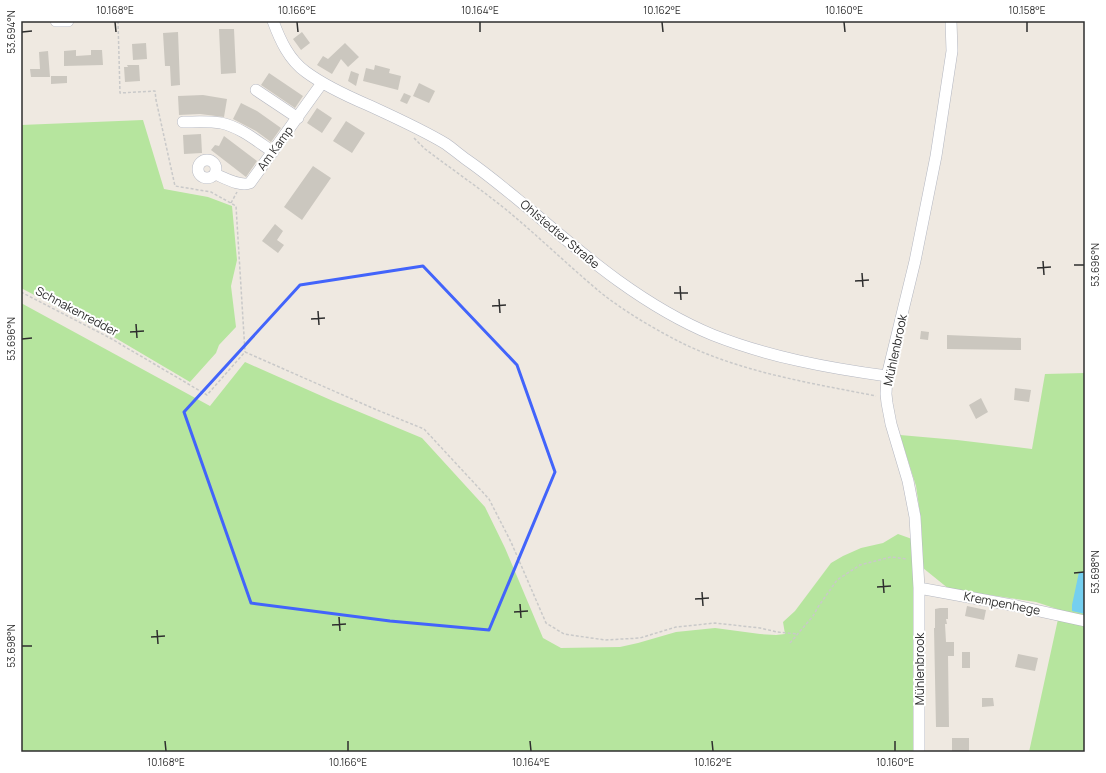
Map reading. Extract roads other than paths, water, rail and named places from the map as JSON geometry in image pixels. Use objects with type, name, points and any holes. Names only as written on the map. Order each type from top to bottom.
[{"type":"street","points":[[56,21],[68,21]]},
{"type":"street","name":"Ohlstedter Straße","points":[[273,21],[287,52],[305,72],[343,94],[414,127],[446,145],[506,189],[613,278],[652,304],[713,335],[762,351],[809,364],[887,376]]},
{"type":"street","name":"Mühlenbrook","points":[[919,752],[919,588],[915,517],[908,481],[888,410],[886,394],[887,376],[915,261],[936,156],[952,50],[951,21]]},
{"type":"street","name":"Am Kamp","points":[[215,174],[239,184],[250,183],[322,83]]},
{"type":"street","points":[[256,90],[298,118]]},
{"type":"street","points":[[183,122],[220,123],[230,125],[239,129],[273,152]]},
{"type":"street","name":"Krempenhege","points":[[919,588],[1017,606],[1085,621]]},
{"type":"water","points":[[1079,572],[1085,572],[1085,614],[1072,611]]}]
